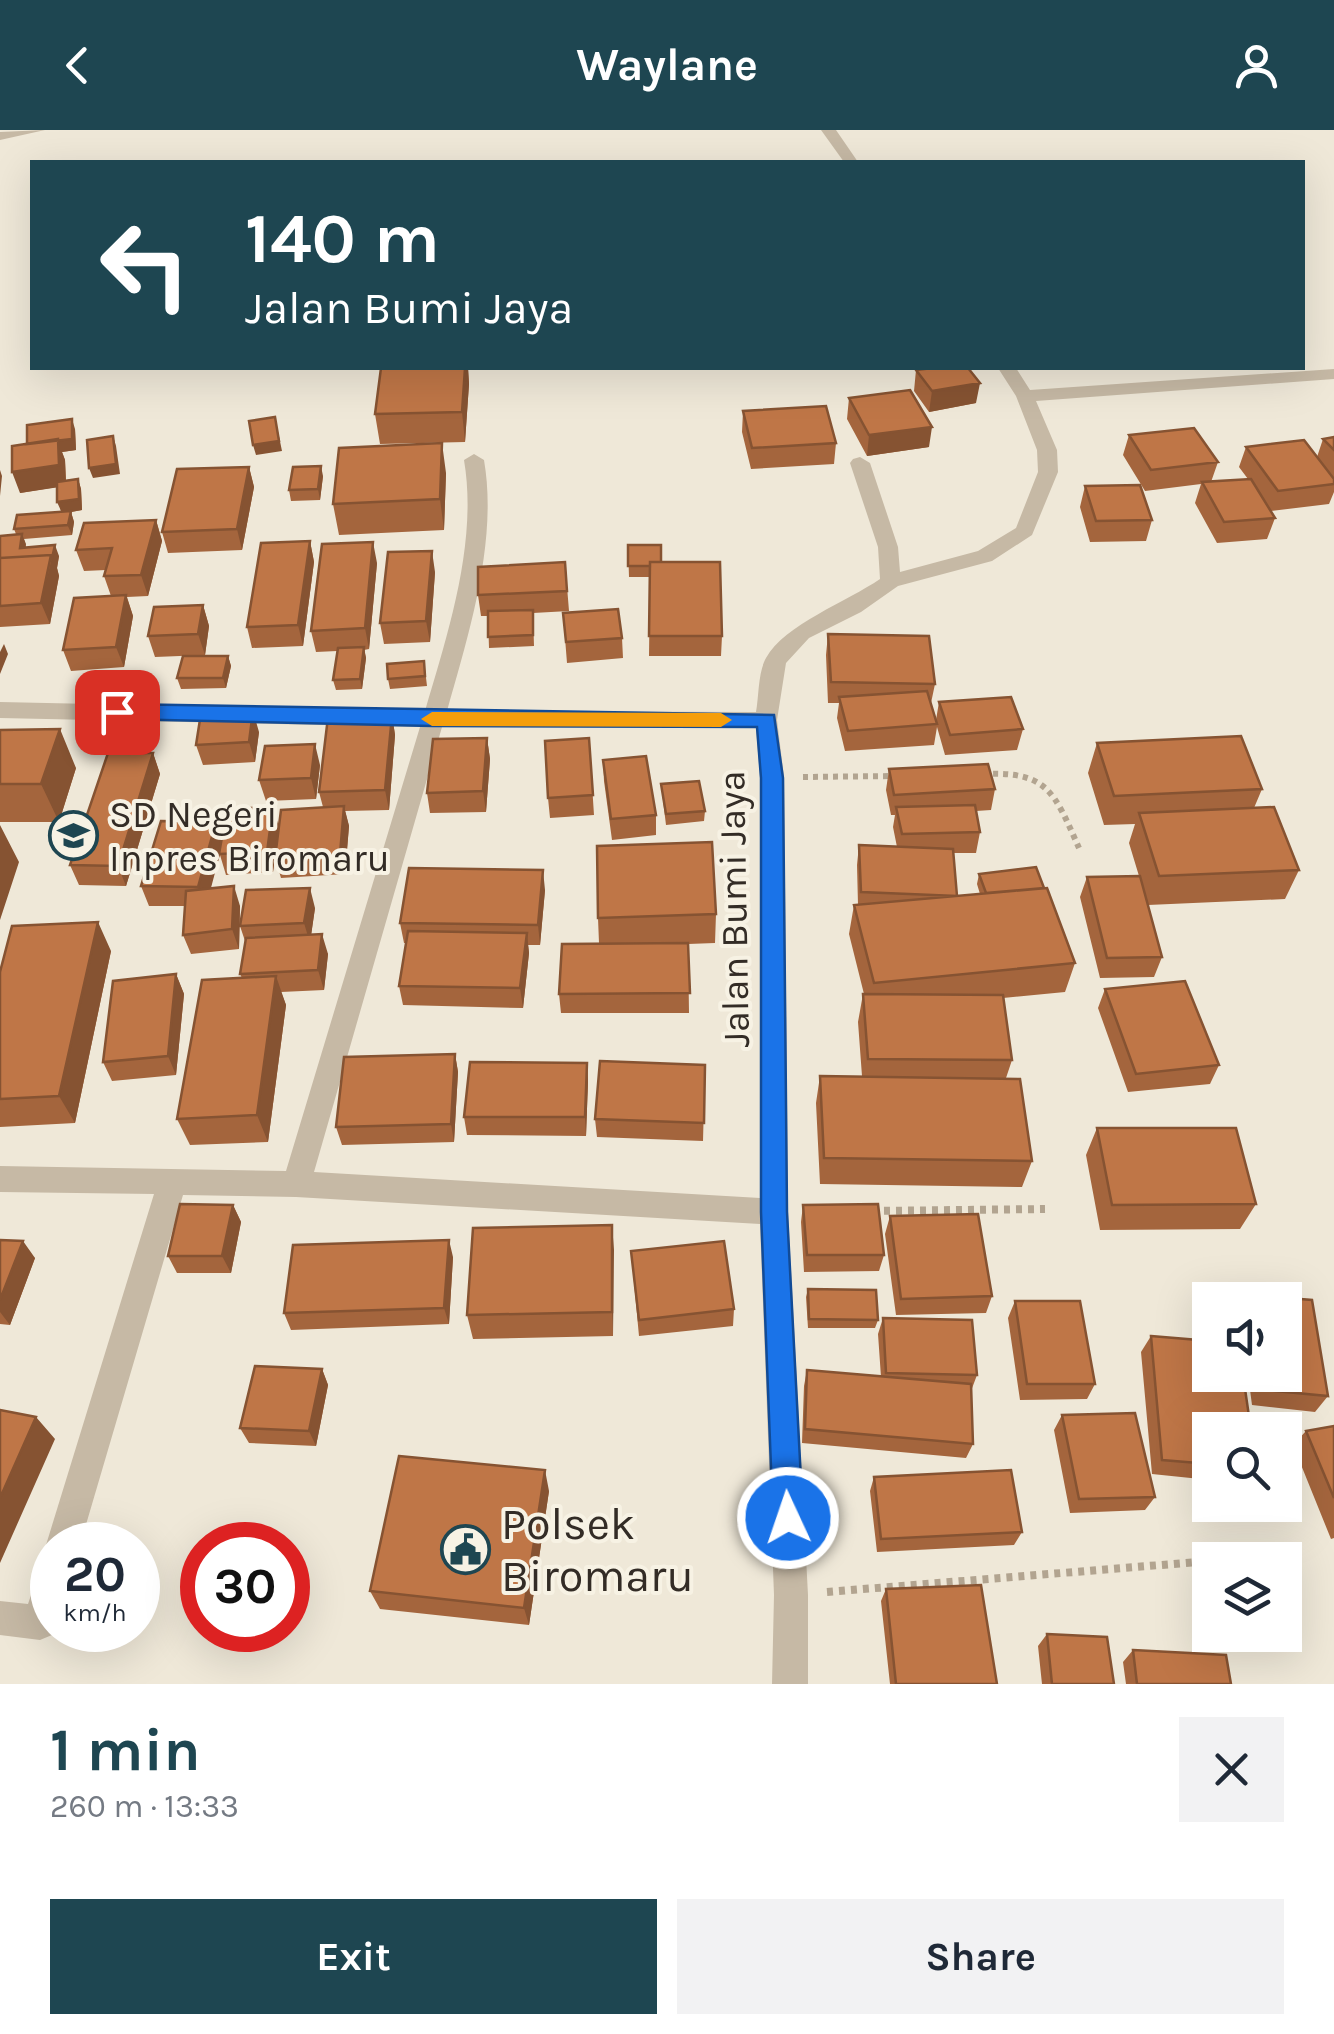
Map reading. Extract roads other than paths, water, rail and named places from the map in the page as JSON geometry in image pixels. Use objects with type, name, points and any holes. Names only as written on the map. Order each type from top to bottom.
[{"type":"street","points":[[0,136],[38,130]]},
{"type":"street","points":[[828,130],[850,160]]},
{"type":"street","points":[[766,720],[775,661],[801,633],[854,607],[891,581],[985,556],[1025,531],[1048,472],[1047,450],[1026,396],[1008,370]]},
{"type":"street","points":[[1026,396],[1334,374]]},
{"type":"street","points":[[296,1184],[449,666],[471,568],[478,484],[474,460]]},
{"type":"street","points":[[860,463],[888,546],[891,581]]},
{"type":"street","name":"Jalan Bumi Jaya","points":[[0,710],[432,719],[766,720],[772,778],[774,1212],[791,1595],[790,1684]]},
{"type":"street","points":[[0,1179],[296,1184],[774,1212]]},
{"type":"street","points":[[70,1522],[172,1183]]},
{"type":"street","points":[[0,1618],[30,1622]]},
{"type":"place","name":"SD Negeri Inpres Biromaru","points":[[74,836]]},
{"type":"place","name":"Polsek Biromaru","points":[[466,1550]]}]
